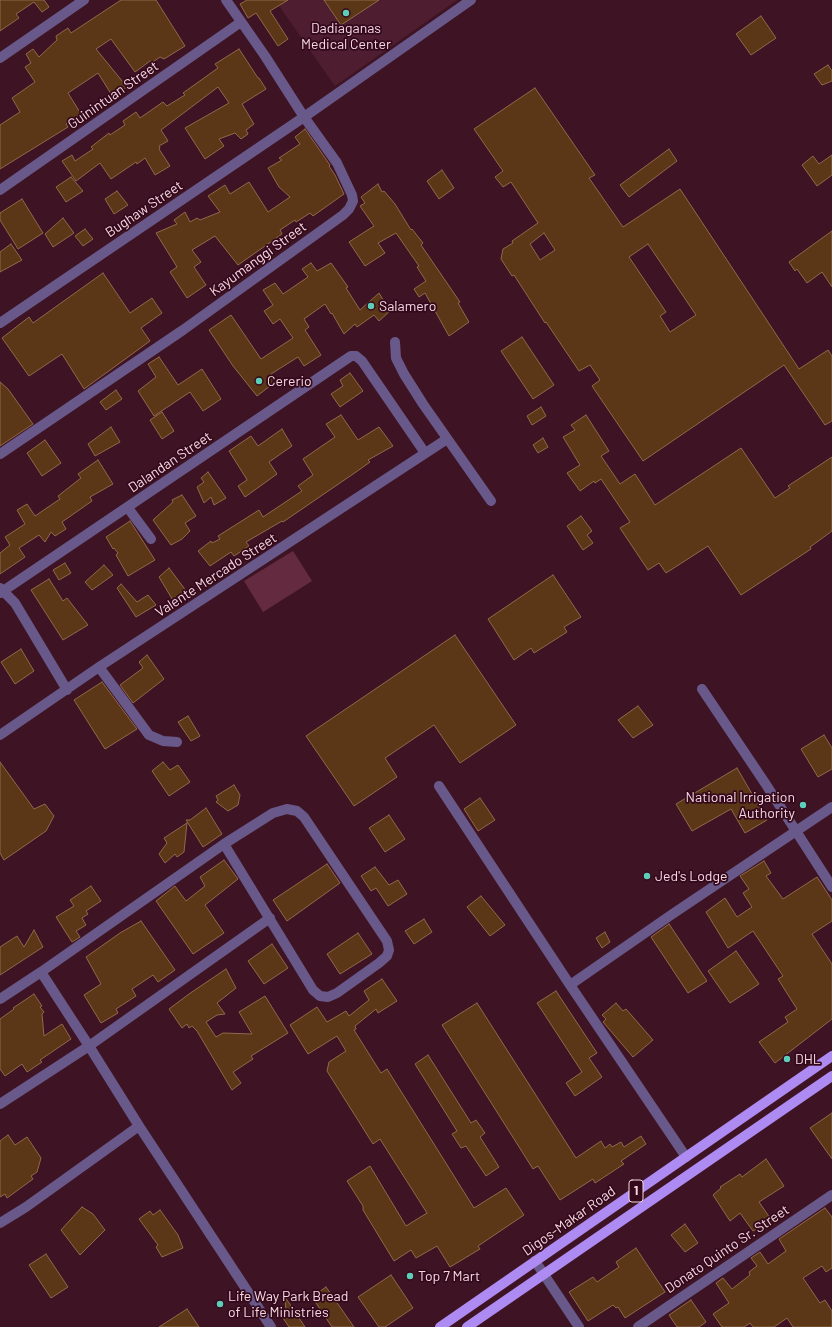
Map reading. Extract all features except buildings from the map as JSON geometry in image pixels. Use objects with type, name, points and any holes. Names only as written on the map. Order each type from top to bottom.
[{"type":"main road","name":"Digos-Makar Road","points":[[440,1327],[832,1056]]},
{"type":"main road","name":"Digos-Makar Road","points":[[467,1327],[832,1076]]},
{"type":"street","points":[[0,58],[84,0]]},
{"type":"street","name":"Kayumanggi Street","points":[[0,454],[183,330],[350,209],[353,201],[347,180],[337,163],[304,117],[226,0]]},
{"type":"street","name":"Bughaw Street","points":[[0,323],[304,117],[471,0]]},
{"type":"street","name":"Guinintuan Street","points":[[0,190],[241,22]]},
{"type":"street","points":[[395,342],[396,358],[404,374],[447,439],[492,501]]},
{"type":"street","name":"Dalandan Street","points":[[1,591],[128,508],[347,358],[356,356],[362,361],[425,453]]},
{"type":"street","name":"Valente Mercado Street","points":[[0,735],[100,667],[447,439]]},
{"type":"street","points":[[128,508],[151,539]]},
{"type":"street","points":[[1,591],[15,603],[66,690]]},
{"type":"street","points":[[100,667],[149,735],[163,741],[177,742]]},
{"type":"street","points":[[702,689],[832,887]]},
{"type":"street","points":[[439,786],[570,985],[686,1157]]},
{"type":"street","points":[[570,985],[832,807]]},
{"type":"street","points":[[0,999],[224,844],[273,813],[287,809],[297,811],[304,817],[387,941],[389,950],[386,956],[379,963],[337,993],[328,997],[320,996],[313,990],[224,844]]},
{"type":"street","points":[[0,1104],[90,1046],[270,918]]},
{"type":"street","points":[[41,972],[90,1046],[139,1126],[271,1327]]},
{"type":"street","points":[[0,1224],[139,1126]]},
{"type":"street","name":"Donato Quinto Sr. Street","points":[[638,1327],[832,1195]]},
{"type":"street","points":[[535,1261],[579,1327]]},
{"type":"shaded area","points":[[280,0],[457,0],[335,86],[282,10],[277,2]]},
{"type":"shaded area","points":[[293,551],[312,581],[263,612],[244,581]]},
{"type":"place","name":"Dadiaganas Medical Center","points":[[346,13]]},
{"type":"place","name":"Salamero","points":[[371,306]]},
{"type":"place","name":"Cererio","points":[[259,381]]},
{"type":"place","name":"National Irrigation Authority","points":[[803,805]]},
{"type":"place","name":"Jed's Lodge","points":[[647,876]]},
{"type":"place","name":"DHL","points":[[787,1059]]},
{"type":"place","name":"Top 7 Mart","points":[[410,1276]]},
{"type":"place","name":"Life Way Park Bread of Life Ministries","points":[[220,1304]]}]
